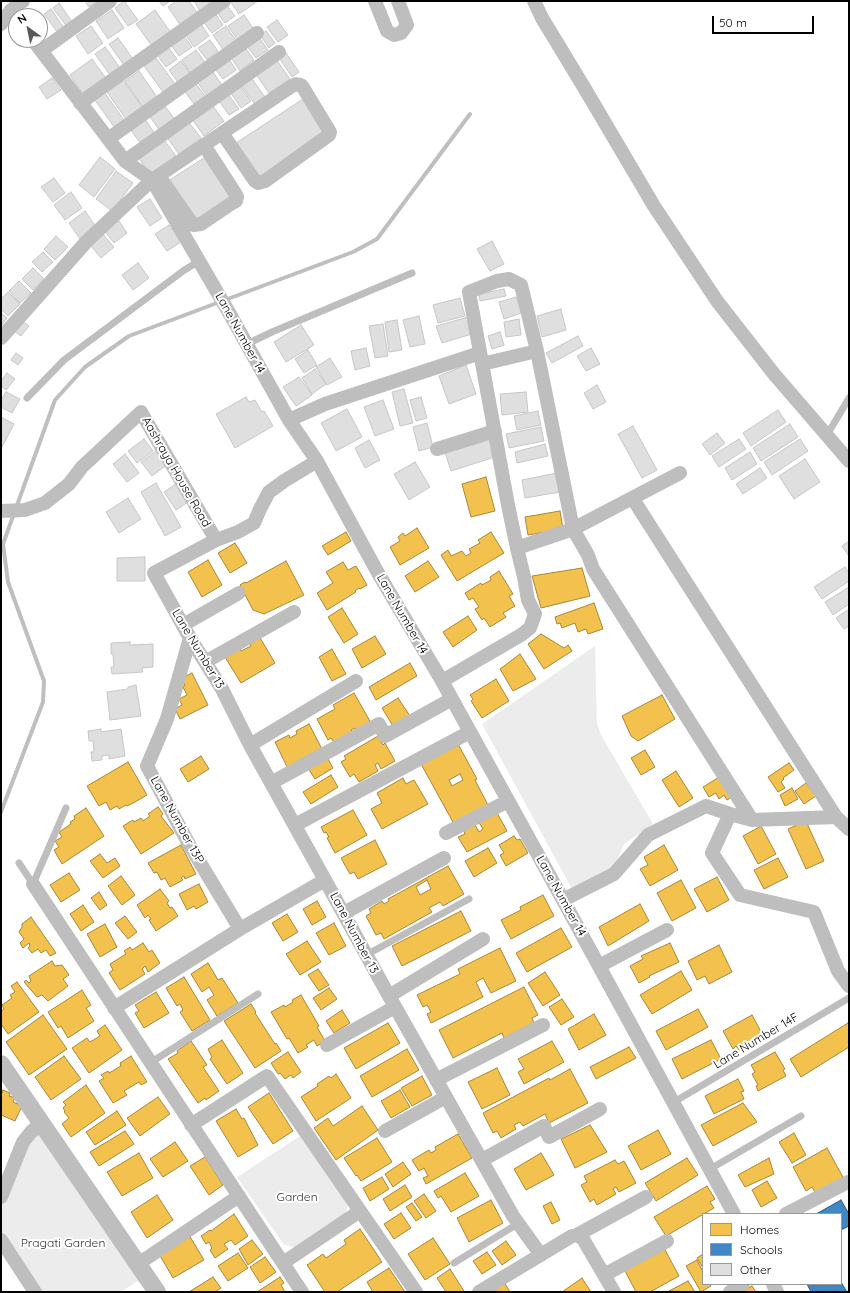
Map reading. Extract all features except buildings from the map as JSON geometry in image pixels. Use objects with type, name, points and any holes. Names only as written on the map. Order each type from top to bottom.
[{"type":"street","points":[[12,8],[23,1]]},
{"type":"street","points":[[48,39],[110,1]]},
{"type":"street","points":[[80,103],[224,1]]},
{"type":"street","points":[[375,1],[387,32],[394,35],[401,33],[407,25],[398,1]]},
{"type":"street","points":[[534,1],[542,18],[654,206],[717,301],[774,374],[849,461]]},
{"type":"street","points":[[1,24],[8,14]]},
{"type":"street","points":[[108,139],[258,33]]},
{"type":"street","name":"Lane Number 14","points":[[39,48],[125,161],[155,177],[202,267],[289,420],[317,461],[378,573],[442,681],[600,966],[733,1213]]},
{"type":"street","points":[[125,161],[279,52]]},
{"type":"street","points":[[1,338],[87,241],[155,177],[292,86],[296,84],[300,85],[304,89],[330,132],[329,135],[262,183],[255,181],[222,133]]},
{"type":"street","points":[[155,177],[193,225],[201,224],[236,201],[237,197],[204,145]]},
{"type":"street","points":[[442,681],[521,635],[530,628],[535,614],[528,600],[517,548],[469,292],[497,281],[509,279],[521,285],[538,351],[573,529],[588,555],[593,569],[752,820]]},
{"type":"street","points":[[289,420],[324,404],[481,358],[538,351]]},
{"type":"street","name":"Aashraya House Road","points":[[1,511],[26,510],[46,503],[69,484],[82,467],[141,412],[216,540]]},
{"type":"street","points":[[437,449],[495,431]]},
{"type":"street","points":[[216,540],[238,532],[254,523],[269,492],[317,461]]},
{"type":"street","points":[[517,548],[573,529],[680,473]]},
{"type":"street","points":[[633,498],[836,817],[849,829]]},
{"type":"street","name":"Lane Number 13","points":[[216,540],[154,573],[182,625],[222,689],[250,745],[436,1080],[519,1223],[541,1255]]},
{"type":"street","points":[[182,625],[239,593]]},
{"type":"street","points":[[205,662],[294,612]]},
{"type":"street","name":"Lane Number 13P","points":[[190,638],[167,719],[147,766],[190,846],[240,929]]},
{"type":"street","points":[[250,745],[356,681]]},
{"type":"street","points":[[271,783],[379,724],[385,736],[452,699]]},
{"type":"street","points":[[295,825],[470,732]]},
{"type":"street","points":[[446,833],[508,801]]},
{"type":"street","points":[[563,900],[614,874],[648,835],[706,806],[752,820],[836,817]]},
{"type":"street","points":[[730,814],[712,853],[740,895],[814,912],[838,971],[849,986]]},
{"type":"street","points":[[344,913],[444,858]]},
{"type":"street","points":[[114,1008],[240,929],[325,880]]},
{"type":"street","points":[[32,884],[302,1292]]},
{"type":"street","points":[[600,966],[667,930]]},
{"type":"street","points":[[327,1045],[483,939]]},
{"type":"street","points":[[436,1080],[543,1025]]},
{"type":"street","points":[[1,1064],[157,1292]]},
{"type":"street","points":[[191,1125],[267,1076],[416,1292]]},
{"type":"street","points":[[385,1131],[446,1097]]},
{"type":"street","points":[[482,1160],[544,1126],[549,1137],[600,1109]]},
{"type":"street","points":[[1,1197],[23,1142],[30,1132],[42,1123]]},
{"type":"street","points":[[788,1213],[848,1182]]},
{"type":"street","points":[[138,1264],[239,1196]]},
{"type":"street","points":[[479,1292],[572,1236],[577,1235],[646,1197]]},
{"type":"street","points":[[283,1263],[360,1211]]},
{"type":"street","points":[[577,1235],[583,1239],[614,1292]]},
{"type":"street","points":[[1,1240],[35,1292]]},
{"type":"street","points":[[604,1275],[667,1241]]},
{"type":"street","points":[[730,1292],[741,1285]]},
{"type":"lane","points":[[27,398],[64,360],[183,270],[202,267]]},
{"type":"lane","points":[[247,344],[412,273]]},
{"type":"lane","points":[[827,435],[849,398]]},
{"type":"lane","points":[[32,884],[66,808]]},
{"type":"lane","points":[[18,863],[32,884]]},
{"type":"lane","points":[[366,955],[469,899]]},
{"type":"lane","points":[[150,1063],[258,994]]},
{"type":"lane","name":"Lane Number 14F","points":[[674,1102],[849,998]]},
{"type":"lane","points":[[710,1169],[801,1116]]},
{"type":"lane","points":[[454,1263],[519,1223]]},
{"type":"green space","points":[[595,646],[597,724],[601,735],[653,824],[624,844],[614,867],[572,889],[482,724]]},
{"type":"green space","name":"Pragati Garden","points":[[40,1126],[142,1278],[121,1292],[40,1292],[1,1234],[1,1203],[25,1142]]},
{"type":"green space","name":"Garden","points":[[300,1136],[348,1205],[345,1214],[294,1247],[284,1245],[237,1177]]},
{"type":"waterway","points":[[1,812],[43,702],[44,681],[8,582],[3,544],[55,400],[85,367],[129,336],[353,252],[377,239],[470,114]]}]
